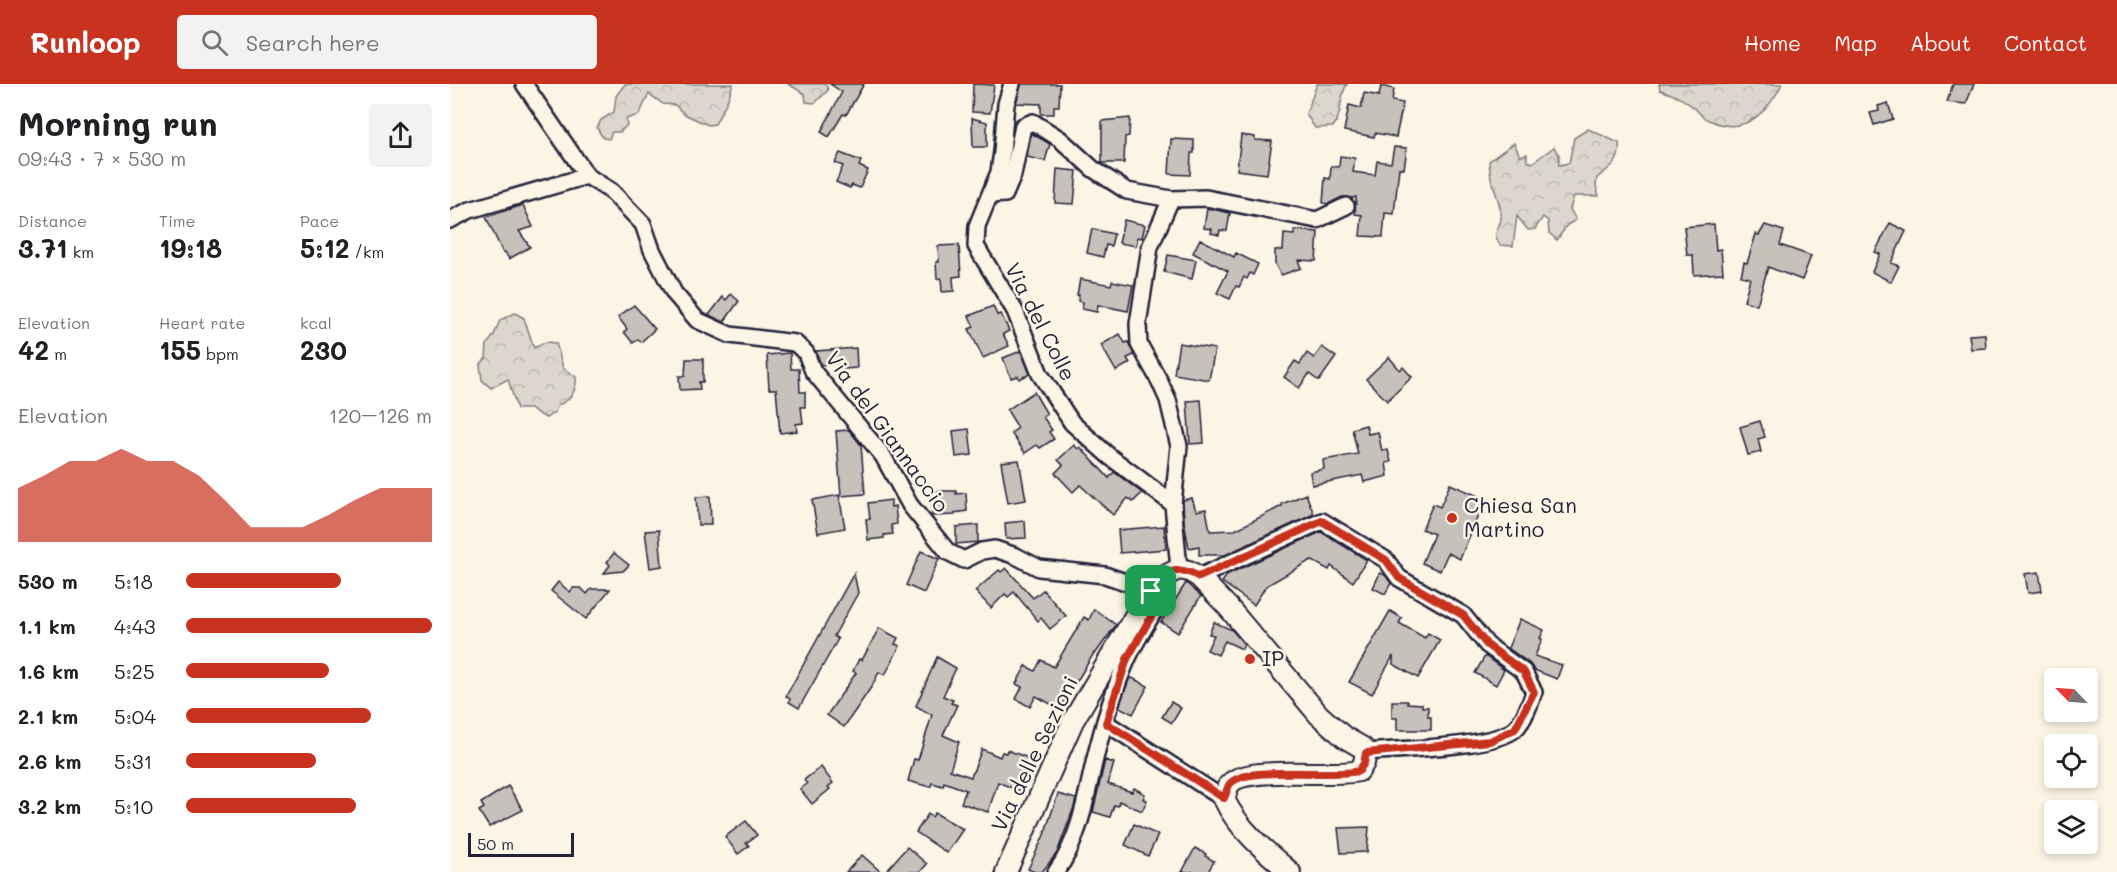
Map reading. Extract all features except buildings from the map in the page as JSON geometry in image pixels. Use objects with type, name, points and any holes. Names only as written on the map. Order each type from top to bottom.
[{"type":"street","name":"Via del Giannaccio","points":[[524,84],[587,176],[611,191],[643,224],[652,250],[674,292],[697,320],[730,335],[795,343],[806,353],[813,371],[883,456],[910,505],[948,552],[964,560],[982,551],[994,549],[1016,556],[1039,568],[1105,575],[1151,591]]},
{"type":"street","name":"Via del Colle","points":[[1012,84],[1006,104],[999,172],[977,226],[976,246],[1015,311],[1040,374],[1072,423],[1114,460],[1173,504]]},
{"type":"street","points":[[990,195],[1005,194],[1013,175],[1023,126],[1033,122],[1060,139],[1093,169],[1127,191],[1171,199],[1206,198],[1317,220],[1346,206]]},
{"type":"street","points":[[450,220],[470,210],[587,176]]},
{"type":"street","points":[[1171,199],[1150,247],[1138,324],[1139,344],[1160,380],[1168,400],[1179,446],[1173,504],[1179,569],[1190,571],[1199,577],[1228,606],[1319,715],[1344,737],[1363,748],[1366,753],[1359,771],[1332,775],[1275,773],[1237,778],[1229,784],[1224,798]]},
{"type":"street","points":[[1199,577],[1322,521],[1386,560],[1399,578],[1463,615],[1487,645],[1524,672],[1534,692],[1515,729],[1490,741],[1366,753]]},
{"type":"street","name":"Via delle Sezioni","points":[[1006,872],[1073,721],[1151,591],[1164,576],[1179,569]]},
{"type":"street","points":[[1056,872],[1066,858],[1083,812],[1099,741],[1127,659],[1156,608],[1157,600],[1151,591]]},
{"type":"street","points":[[1106,723],[1224,798],[1247,833],[1290,872]]},
{"type":"green space","points":[[625,84],[733,84],[715,124],[708,125],[684,114],[675,105],[663,104],[649,94],[639,115],[626,119],[627,125],[620,132],[612,132],[609,139],[603,138],[597,128],[601,120],[614,112],[616,96]]},
{"type":"green space","points":[[788,84],[826,84],[828,90],[815,103],[806,102],[805,94]]},
{"type":"green space","points":[[1317,84],[1347,84],[1339,116],[1333,127],[1315,128],[1306,114]]},
{"type":"green space","points":[[1659,84],[1782,84],[1764,111],[1747,122],[1727,126],[1705,118],[1685,101],[1660,90]]},
{"type":"green space","points":[[1588,129],[1619,143],[1617,160],[1597,178],[1596,186],[1599,196],[1574,196],[1570,209],[1576,220],[1567,225],[1557,240],[1549,233],[1548,221],[1543,217],[1535,229],[1528,230],[1517,216],[1513,246],[1500,245],[1496,233],[1501,210],[1491,179],[1489,161],[1514,143],[1520,156],[1527,154],[1527,161],[1532,163],[1554,147],[1559,155],[1559,165],[1569,163],[1574,138]]},
{"type":"green space","points":[[515,313],[524,318],[534,348],[546,342],[556,343],[563,368],[576,377],[572,394],[546,418],[530,409],[517,409],[508,379],[491,388],[482,380],[480,365],[486,358],[487,345],[500,320]]},
{"type":"place","name":"Chiesa San Martino","points":[[1452,518]]},
{"type":"place","name":"IP","points":[[1250,659]]},
{"type":"route","points":[[1322,521],[1386,560],[1399,578],[1463,615],[1487,645],[1524,672],[1534,692],[1515,729],[1490,741],[1366,753],[1359,771],[1347,774],[1248,775],[1237,778],[1229,784],[1224,798],[1106,723],[1127,659],[1156,608],[1157,600],[1151,591],[1164,576],[1179,569],[1190,571],[1199,577],[1322,521]]}]
